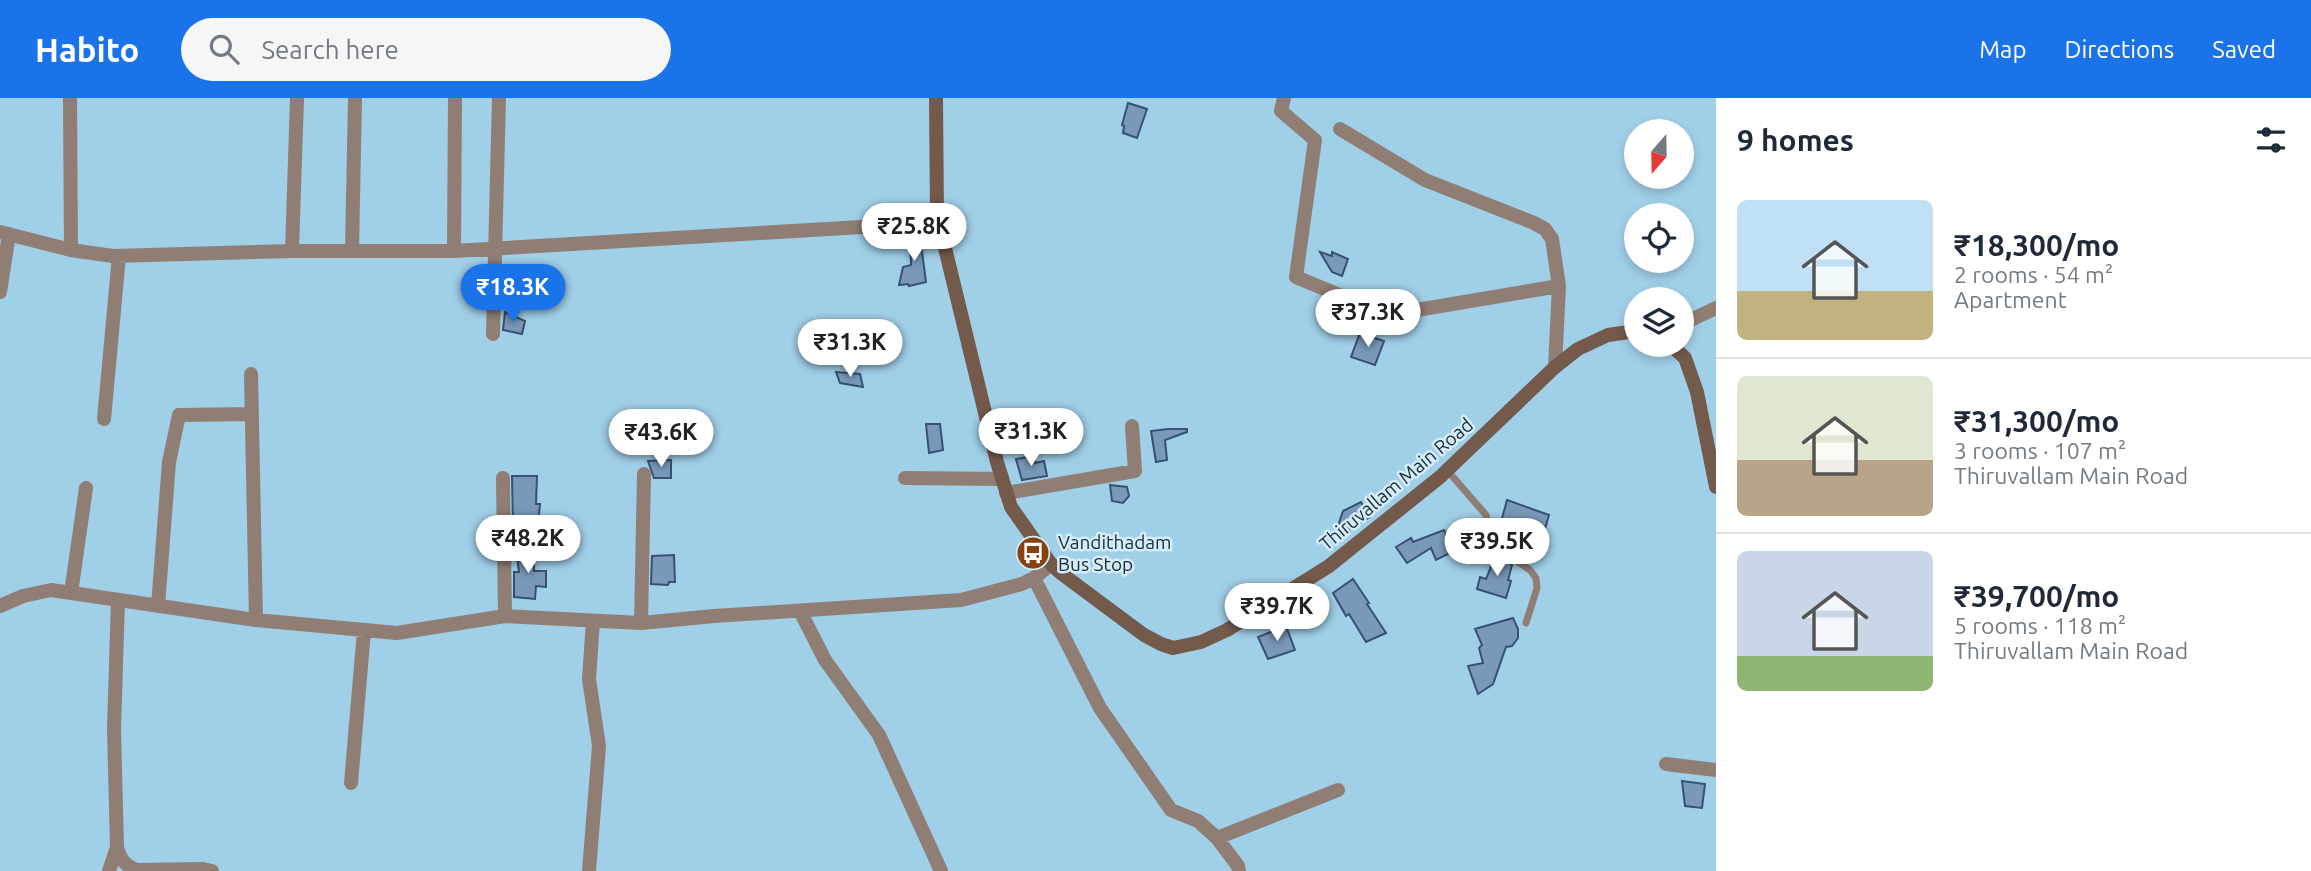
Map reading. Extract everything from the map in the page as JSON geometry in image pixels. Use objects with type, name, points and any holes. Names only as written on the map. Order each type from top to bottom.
[{"type":"main road","name":"Thiruvallam Main Road","points":[[936,98],[937,215],[1011,507],[1051,564],[1144,635],[1161,644],[1173,648],[1186,646],[1227,631],[1329,566],[1447,470],[1555,367],[1578,349],[1608,335],[1624,333]]},
{"type":"main road","points":[[1684,357],[1698,392],[1716,487]]},
{"type":"street","points":[[69,98],[71,250]]},
{"type":"street","points":[[292,251],[297,98]]},
{"type":"street","points":[[352,251],[355,98]]},
{"type":"street","points":[[454,251],[455,98]]},
{"type":"street","points":[[493,334],[499,98]]},
{"type":"street","points":[[1284,98],[1281,111],[1315,140],[1296,276],[1387,315],[1559,286]]},
{"type":"street","points":[[1340,129],[1425,180],[1502,209],[1545,229],[1552,239],[1559,286],[1555,367]]},
{"type":"street","points":[[0,292],[4,233],[71,250],[119,256],[292,251],[454,251],[896,225],[937,215]]},
{"type":"street","points":[[104,419],[119,256]]},
{"type":"street","points":[[1694,318],[1716,307]]},
{"type":"street","points":[[251,374],[256,620]]},
{"type":"street","points":[[158,606],[169,462],[179,415],[252,414]]},
{"type":"street","points":[[905,478],[1004,486],[1135,471],[1132,426]]},
{"type":"street","points":[[641,623],[644,474]]},
{"type":"street","points":[[503,478],[505,617]]},
{"type":"street","points":[[71,593],[86,488]]},
{"type":"street","points":[[0,606],[23,596],[51,590],[256,620],[397,633],[505,617],[641,623],[961,600],[1034,578],[1051,564]]},
{"type":"street","points":[[1034,578],[1100,708],[1171,810],[1198,821],[1217,838],[1239,871]]},
{"type":"street","points":[[109,871],[117,847],[114,729],[118,600]]},
{"type":"street","points":[[800,611],[825,660],[879,735],[941,871]]},
{"type":"street","points":[[589,871],[599,746],[589,679],[593,621]]},
{"type":"street","points":[[351,783],[364,631]]},
{"type":"street","points":[[1666,764],[1716,770]]},
{"type":"street","points":[[1217,838],[1338,790]]},
{"type":"street","points":[[117,847],[123,862],[137,870],[212,871]]},
{"type":"lane","points":[[1447,470],[1486,515],[1491,540],[1499,549],[1530,570],[1536,578],[1537,588],[1526,622]]},
{"type":"building","points":[[1128,103],[1147,109],[1137,138],[1123,133],[1122,125]]},
{"type":"building","points":[[919,229],[926,282],[899,285],[903,267],[911,265],[910,231]]},
{"type":"building","points":[[1320,252],[1332,256],[1332,252],[1348,259],[1342,276],[1332,272]]},
{"type":"building","points":[[505,312],[525,321],[522,334],[503,330]]},
{"type":"building","points":[[1360,333],[1384,341],[1375,365],[1351,357]]},
{"type":"building","points":[[836,372],[860,374],[863,387],[840,383]]},
{"type":"building","points":[[926,424],[940,424],[943,450],[929,453]]},
{"type":"building","points":[[1187,429],[1187,432],[1165,440],[1167,460],[1156,462],[1151,431]]},
{"type":"building","points":[[1034,456],[1035,463],[1044,461],[1047,476],[1022,480],[1016,459]]},
{"type":"building","points":[[671,460],[671,478],[654,478],[648,461]]},
{"type":"building","points":[[512,476],[537,476],[536,504],[540,504],[538,525],[513,525]]},
{"type":"building","points":[[1110,485],[1127,487],[1129,496],[1123,503],[1112,501]]},
{"type":"building","points":[[1507,500],[1549,515],[1537,557],[1521,552],[1520,555],[1517,554],[1497,537]]},
{"type":"building","points":[[1361,502],[1370,517],[1346,531],[1339,523],[1343,511]]},
{"type":"building","points":[[1444,530],[1454,551],[1436,560],[1431,548],[1407,563],[1396,547],[1411,538],[1413,542]]},
{"type":"building","points":[[516,548],[534,548],[534,571],[546,571],[546,587],[536,586],[535,599],[514,597],[514,572],[519,572]]},
{"type":"building","points":[[1496,554],[1512,565],[1506,598],[1477,589],[1480,577],[1486,579]]},
{"type":"building","points":[[674,555],[675,582],[669,582],[668,585],[651,584],[652,556]]},
{"type":"building","points":[[1353,579],[1386,633],[1366,642],[1333,593]]},
{"type":"building","points":[[1513,618],[1518,629],[1518,638],[1512,646],[1506,647],[1493,684],[1478,694],[1468,666],[1483,663],[1479,648],[1482,645],[1475,629]]},
{"type":"building","points":[[1286,626],[1295,650],[1268,659],[1258,637]]},
{"type":"building","points":[[1682,781],[1705,784],[1702,808],[1685,806]]},
{"type":"place","name":"Vandithadam Bus Stop","points":[[1033,553]]}]
